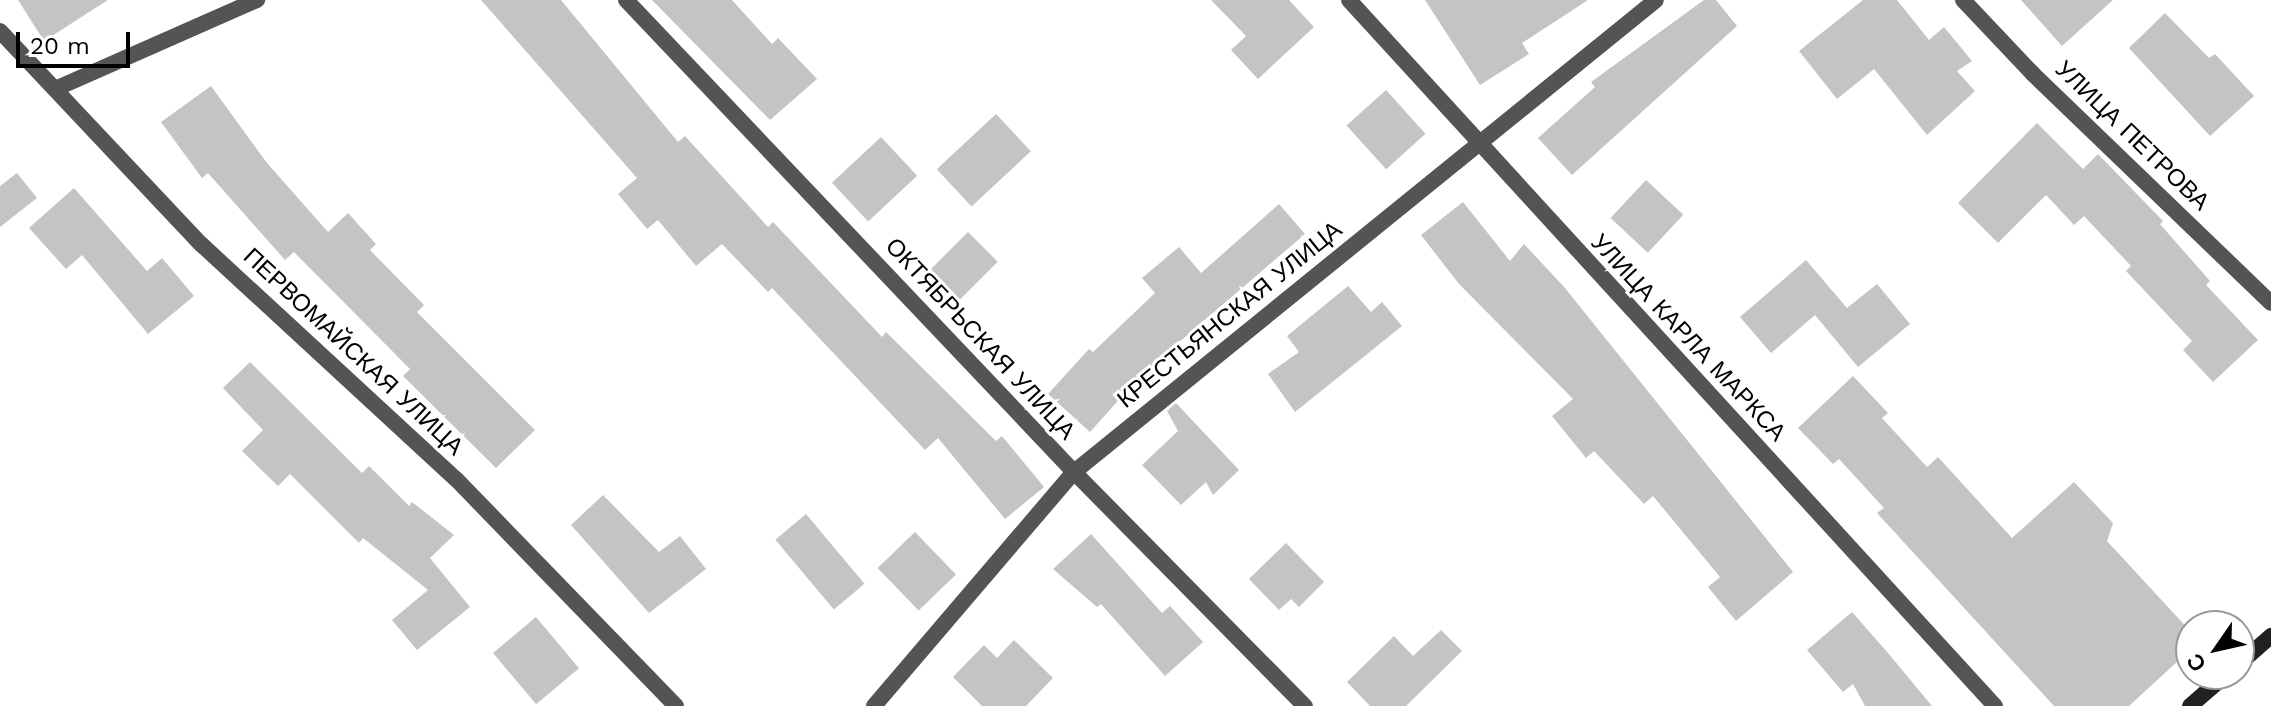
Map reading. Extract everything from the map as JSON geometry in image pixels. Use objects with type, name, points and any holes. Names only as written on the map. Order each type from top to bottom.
[{"type":"main road","points":[[2255,650],[2271,636]]},
{"type":"main road","points":[[2190,706],[2208,690]]},
{"type":"street","points":[[55,89],[257,0]]},
{"type":"street","name":"ОКТЯБРЬСКАЯ УЛИЦА","points":[[626,0],[1074,472],[1305,706]]},
{"type":"street","name":"УЛИЦА КАРЛА МАРКСА","points":[[1349,0],[1478,145],[1995,706]]},
{"type":"street","name":"КРЕСТЬЯНСКАЯ УЛИЦА","points":[[874,706],[1074,472],[1656,0]]},
{"type":"street","name":"УЛИЦА ПЕТРОВА","points":[[1963,0],[2033,74],[2271,303]]},
{"type":"street","name":"ПЕРВОМАЙСКАЯ УЛИЦА","points":[[0,31],[202,245],[456,479],[676,706]]},
{"type":"building","points":[[18,0],[108,0],[44,41]]},
{"type":"building","points":[[481,0],[561,0],[678,142],[685,136],[768,227],[773,222],[882,337],[886,332],[996,441],[1002,436],[1044,487],[1005,519],[938,438],[925,450],[772,288],[768,292],[722,244],[696,266],[658,220],[647,229],[618,194],[637,178]]},
{"type":"building","points":[[652,0],[732,0],[772,44],[778,38],[817,79],[770,120]]},
{"type":"building","points":[[1211,0],[1289,0],[1314,27],[1258,79],[1231,50],[1246,36]]},
{"type":"building","points":[[1425,0],[1588,0],[1522,43],[1529,54],[1480,85]]},
{"type":"building","points":[[1704,0],[1716,0],[1737,26],[1572,175],[1538,138],[1595,87],[1591,82]]},
{"type":"building","points":[[1863,0],[1897,0],[1929,40],[1944,27],[1972,61],[1957,71],[1975,91],[1927,135],[1874,69],[1837,99],[1799,51]]},
{"type":"building","points":[[2021,0],[2113,0],[2062,46]]},
{"type":"building","points":[[2165,13],[2209,58],[2215,54],[2254,96],[2210,136],[2129,48]]},
{"type":"building","points":[[211,86],[267,163],[328,232],[348,213],[376,244],[370,250],[424,305],[417,312],[535,430],[496,468],[403,376],[410,369],[294,252],[285,260],[208,173],[202,178],[161,122]]},
{"type":"building","points":[[1386,90],[1425,134],[1386,169],[1347,125]]},
{"type":"building","points":[[996,114],[1031,151],[972,207],[937,169]]},
{"type":"building","points":[[2037,123],[2083,169],[2098,154],[2163,221],[2160,224],[2210,281],[2206,285],[2258,340],[2213,382],[2183,350],[2192,341],[2126,271],[2131,266],[2084,216],[2074,225],[2046,195],[1998,243],[1958,203]]},
{"type":"building","points":[[881,137],[917,176],[868,221],[832,183]]},
{"type":"building","points":[[17,173],[37,198],[0,227],[0,186]]},
{"type":"building","points":[[1646,180],[1683,215],[1648,253],[1611,218]]},
{"type":"building","points":[[74,188],[147,271],[162,258],[194,296],[148,334],[82,255],[66,269],[29,228]]},
{"type":"building","points":[[1463,202],[1510,261],[1524,244],[1565,288],[1793,572],[1736,621],[1708,587],[1720,577],[1653,496],[1644,504],[1594,451],[1586,458],[1552,416],[1573,399],[1459,284],[1421,235]]},
{"type":"building","points":[[1279,204],[1305,234],[1142,374],[1090,432],[1048,394],[1089,349],[1093,352],[1155,293],[1142,278],[1179,247],[1201,273]]},
{"type":"building","points":[[968,232],[998,262],[956,303],[926,274]]},
{"type":"building","points":[[1806,260],[1847,308],[1877,284],[1910,324],[1858,367],[1815,315],[1771,353],[1740,317]]},
{"type":"building","points":[[1348,286],[1371,312],[1382,302],[1402,326],[1295,412],[1268,374],[1299,352],[1287,336]]},
{"type":"building","points":[[250,362],[362,473],[369,466],[409,506],[412,502],[454,535],[430,558],[470,607],[417,650],[392,620],[428,590],[363,538],[359,543],[290,474],[278,486],[242,451],[263,430],[223,388]]},
{"type":"building","points":[[1853,376],[1888,413],[1882,418],[1927,467],[1938,457],[2012,538],[2074,482],[2113,523],[2107,541],[2175,615],[2175,664],[2129,706],[2054,706],[1877,513],[1884,508],[1839,459],[1833,464],[1798,428]]},
{"type":"building","points":[[1176,403],[1239,470],[1213,495],[1206,482],[1181,505],[1142,465],[1178,431],[1167,411]]},
{"type":"building","points":[[603,495],[659,552],[680,536],[706,569],[649,613],[571,525]]},
{"type":"building","points":[[806,514],[864,584],[834,609],[775,540]]},
{"type":"building","points":[[915,532],[956,574],[919,611],[878,568]]},
{"type":"building","points":[[1091,534],[1162,613],[1170,606],[1203,642],[1165,676],[1101,604],[1097,607],[1053,569]]},
{"type":"building","points":[[1286,543],[1324,582],[1299,607],[1291,599],[1279,610],[1249,579]]},
{"type":"building","points":[[1852,612],[1932,706],[1865,706],[1853,684],[1843,692],[1807,650]]},
{"type":"building","points":[[536,617],[579,668],[536,704],[493,653]]},
{"type":"building","points":[[1441,630],[1462,651],[1406,706],[1370,706],[1347,682],[1394,636],[1413,656]]},
{"type":"building","points":[[1014,640],[1053,678],[1026,706],[982,706],[953,677],[984,645],[997,658]]}]
